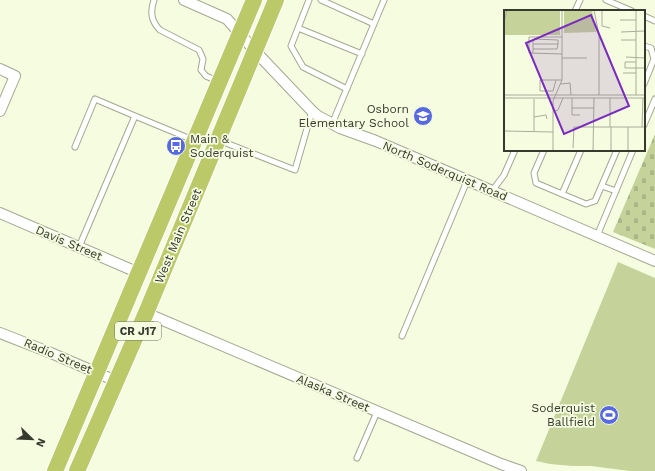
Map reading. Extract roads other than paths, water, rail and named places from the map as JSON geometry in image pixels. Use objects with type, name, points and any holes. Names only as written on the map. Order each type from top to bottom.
[{"type":"main road","name":"West Main Street","points":[[55,471],[254,0]]},
{"type":"main road","name":"West Main Street","points":[[78,471],[146,313],[276,0]]},
{"type":"street","name":"North Soderquist Road","points":[[184,0],[227,19],[312,111],[332,124],[376,141],[655,261]]},
{"type":"street","points":[[0,69],[14,76],[0,111]]},
{"type":"street","name":"Davis Street","points":[[0,213],[139,273]]},
{"type":"street","name":"Alaska Street","points":[[146,313],[377,412],[521,471]]},
{"type":"street","name":"Radio Street","points":[[0,333],[116,381]]},
{"type":"lane","points":[[154,0],[152,17],[156,25],[160,30],[199,50],[202,59],[201,70],[206,76],[219,82]]},
{"type":"lane","points":[[309,0],[291,46],[303,67],[347,89]]},
{"type":"lane","points":[[321,0],[374,24]]},
{"type":"lane","points":[[332,124],[384,0]]},
{"type":"lane","points":[[575,10],[580,0]]},
{"type":"lane","points":[[606,0],[630,10]]},
{"type":"lane","points":[[645,16],[655,21]]},
{"type":"lane","points":[[298,28],[362,54]]},
{"type":"lane","points":[[645,46],[651,48],[654,59],[645,82]]},
{"type":"lane","points":[[75,147],[95,99],[194,141]]},
{"type":"lane","points":[[645,123],[655,99]]},
{"type":"lane","points":[[218,140],[295,170],[312,111]]},
{"type":"lane","points":[[79,247],[135,116]]},
{"type":"lane","points":[[492,191],[504,174],[515,151]]},
{"type":"lane","points":[[544,151],[534,173],[536,183],[586,204],[596,200],[617,151]]},
{"type":"lane","points":[[562,194],[580,151]]},
{"type":"lane","points":[[597,236],[633,151]]},
{"type":"lane","points":[[402,336],[467,181]]},
{"type":"lane","points":[[602,186],[616,191]]},
{"type":"lane","points":[[357,458],[377,412]]},
{"type":"place","name":"Osborn Elementary School","points":[[423,116]]},
{"type":"place","name":"Main & Soderquist","points":[[176,146]]},
{"type":"place","name":"Soderquist Ballfield","points":[[609,415]]}]
